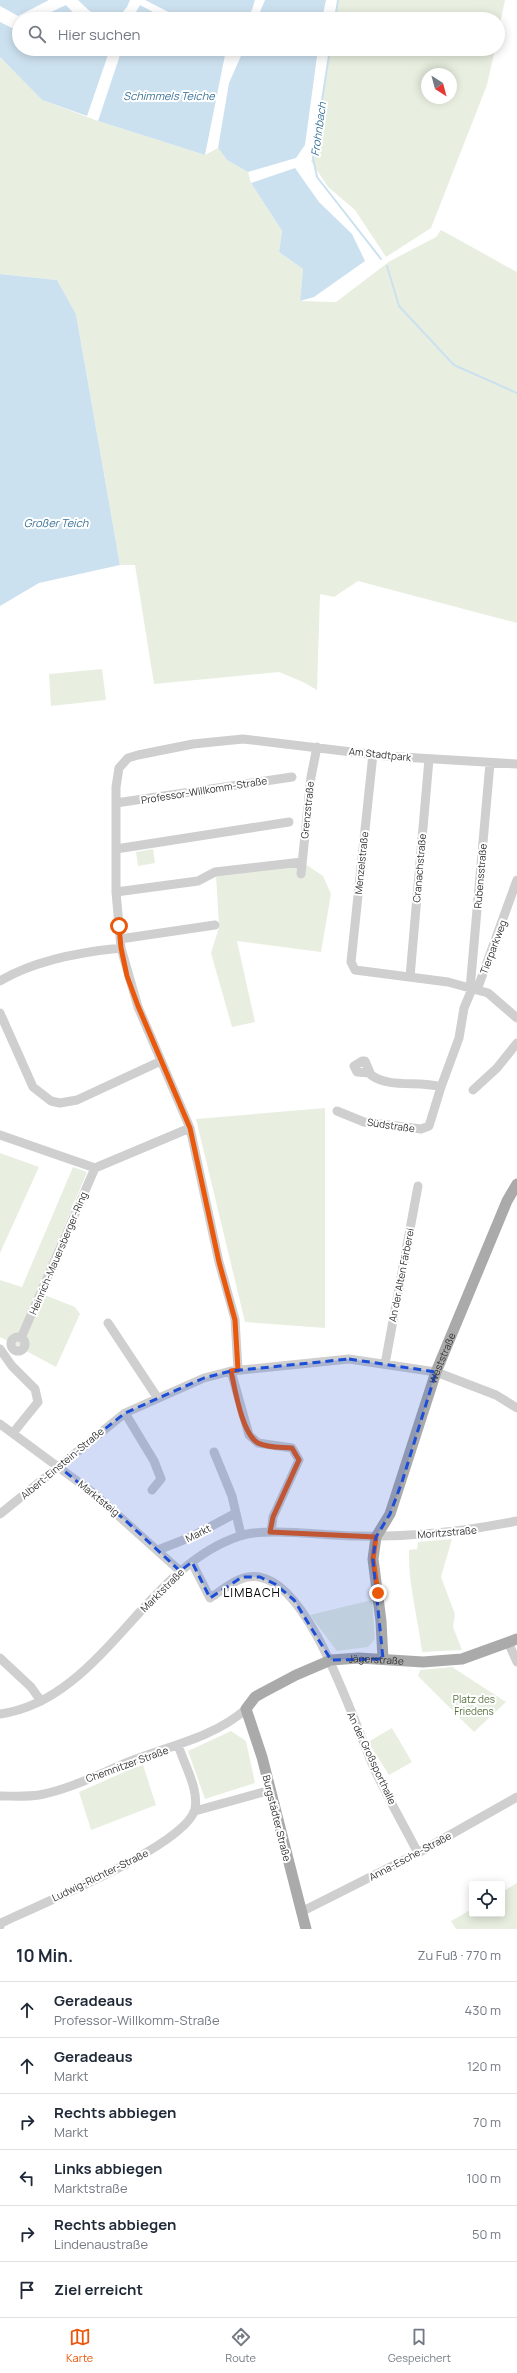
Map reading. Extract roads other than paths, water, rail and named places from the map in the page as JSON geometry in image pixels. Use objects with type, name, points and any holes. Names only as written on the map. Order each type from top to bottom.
[{"type":"main road","name":"Weststraße","points":[[376,1537],[390,1514],[402,1482],[436,1372],[507,1201],[517,1184]]},
{"type":"main road","points":[[376,1537],[373,1559],[381,1621],[383,1659]]},
{"type":"main road","name":"Jägerstraße","points":[[246,1709],[250,1702],[260,1694],[296,1675],[331,1660],[383,1659],[423,1662],[462,1659],[513,1640]]},
{"type":"main road","name":"Burgstädter Straße","points":[[246,1709],[271,1790],[306,1929]]},
{"type":"street","name":"Am Stadtpark","points":[[116,803],[116,775],[119,768],[128,758],[193,744],[243,739],[373,754],[517,764]]},
{"type":"street","name":"Grenzstraße","points":[[301,874],[311,777],[317,747]]},
{"type":"street","name":"Menzelstraße","points":[[373,754],[350,962],[355,970],[410,977]]},
{"type":"street","name":"Cranachstraße","points":[[410,977],[429,759]]},
{"type":"street","name":"Rubensstraße","points":[[473,989],[490,763]]},
{"type":"street","name":"Professor-Willkomm-Straße","points":[[116,803],[292,777]]},
{"type":"street","points":[[116,803],[116,892],[120,944],[138,1006],[190,1128],[219,1262],[235,1320],[234,1371],[249,1435],[258,1443],[292,1448],[299,1460],[273,1517],[270,1532]]},
{"type":"street","points":[[116,848],[290,822]]},
{"type":"street","points":[[116,892],[198,881],[215,872],[302,862]]},
{"type":"street","name":"Tierparkweg","points":[[473,989],[517,880]]},
{"type":"street","points":[[0,981],[31,967],[53,960],[120,944],[215,925]]},
{"type":"street","points":[[410,977],[448,982],[488,993],[517,1018]]},
{"type":"street","name":"Südstraße","points":[[337,1111],[364,1122],[421,1128],[429,1126],[441,1087],[459,1038],[464,1008],[473,989]]},
{"type":"street","points":[[0,1013],[33,1087],[50,1101],[60,1103],[77,1100],[161,1061]]},
{"type":"street","points":[[473,1090],[497,1068],[517,1043]]},
{"type":"street","points":[[370,1073],[378,1080],[387,1082],[424,1083],[441,1087]]},
{"type":"street","points":[[0,1135],[95,1168],[190,1128]]},
{"type":"street","name":"Heinrich-Mauersberger-Ring","points":[[21,1338],[95,1168]]},
{"type":"street","name":"An der Alten Färberei","points":[[384,1364],[418,1186]]},
{"type":"street","points":[[108,1323],[157,1397]]},
{"type":"street","points":[[0,1349],[12,1366],[35,1389],[38,1402],[13,1433]]},
{"type":"street","name":"Albert-Einstein-Straße","points":[[0,1514],[124,1413],[157,1397],[204,1378],[234,1371],[349,1360],[384,1364],[436,1372],[496,1395],[517,1408]]},
{"type":"street","points":[[124,1413],[154,1460],[161,1479],[152,1490]]},
{"type":"street","name":"Marktsteig","points":[[0,1424],[58,1466],[120,1516],[180,1571]]},
{"type":"street","points":[[214,1452],[232,1496],[241,1536]]},
{"type":"street","name":"Markt","points":[[158,1550],[191,1537],[236,1513]]},
{"type":"street","name":"Moritzstraße","points":[[376,1537],[453,1532],[517,1521]]},
{"type":"street","name":"Marktstraße","points":[[0,1714],[18,1712],[41,1701],[69,1682],[118,1637],[180,1571],[215,1547],[241,1536],[270,1532],[376,1537]]},
{"type":"street","name":"An der Großsporthalle","points":[[192,1563],[210,1598],[242,1576],[260,1577],[275,1584],[294,1600],[331,1660],[371,1761],[418,1853]]},
{"type":"street","points":[[513,1640],[517,1662]]},
{"type":"street","points":[[0,1658],[31,1687],[41,1701]]},
{"type":"street","name":"Chemnitzer Straße","points":[[0,1796],[41,1794],[178,1746],[237,1718],[246,1709]]},
{"type":"street","points":[[178,1746],[195,1792],[194,1810],[271,1790]]},
{"type":"street","name":"Anna-Esche-Straße","points":[[301,1912],[418,1853],[517,1797]]},
{"type":"street","name":"Ludwig-Richter-Straße","points":[[0,1926],[1,1923],[142,1856],[182,1827],[194,1810]]},
{"type":"water","points":[[0,0],[49,0],[26,12],[12,13],[0,6]]},
{"type":"water","points":[[78,0],[130,0],[123,12],[92,12]]},
{"type":"water","points":[[145,0],[255,0],[250,12],[168,12]]},
{"type":"water","points":[[265,0],[326,0],[323,12],[260,12]]},
{"type":"water","points":[[66,5],[72,12],[51,12]]},
{"type":"water","points":[[140,5],[153,12],[136,12]]},
{"type":"water","name":"Schimmels Teiche","points":[[0,22],[12,28],[12,56],[108,56],[87,116],[42,100],[0,57]]},
{"type":"water","name":"Schimmels Teiche","points":[[120,56],[225,56],[205,155],[98,121]]},
{"type":"water","name":"Schimmels Teiche","points":[[241,56],[317,56],[305,145],[296,158],[248,172],[227,160],[218,148],[229,83]]},
{"type":"water","points":[[295,168],[319,202],[352,234],[365,261],[314,297],[300,301],[303,269],[279,252],[282,231],[251,183]]},
{"type":"water","name":"Großer Teich","points":[[0,274],[57,280],[76,314],[120,565],[39,583],[0,606]]},
{"type":"waterway","name":"Frohnbach","points":[[336,12],[338,0]]},
{"type":"waterway","name":"Frohnbach","points":[[329,56],[313,158],[317,177],[381,259]]},
{"type":"waterway","name":"Frohnbach","points":[[387,266],[399,306],[454,365],[517,393]]},
{"type":"district","name":"LIMBACH","points":[[252,1592]]},
{"type":"park label","name":"Platz des Friedens","points":[[474,1704]]}]
